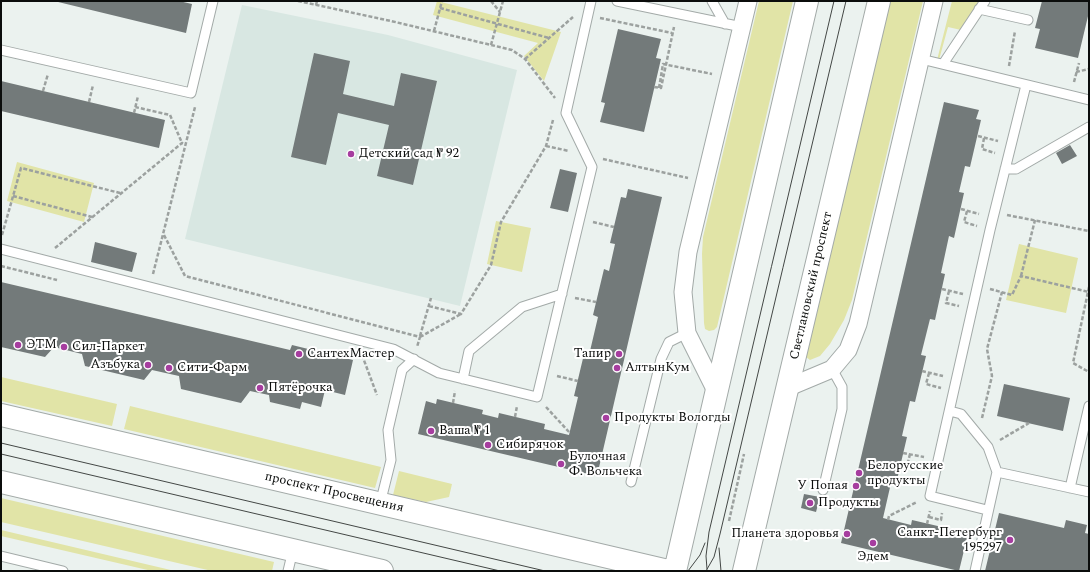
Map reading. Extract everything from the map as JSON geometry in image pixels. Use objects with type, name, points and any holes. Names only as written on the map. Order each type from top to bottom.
[{"type":"main road","points":[[675,571],[807,1]]},
{"type":"main road","name":"Светлановский проспект","points":[[744,571],[789,387],[879,1]]},
{"type":"main road","name":"проспект Просвещения","points":[[1,415],[668,571]]},
{"type":"main road","points":[[1,482],[382,571]]},
{"type":"street","points":[[717,393],[687,333],[683,292],[688,252],[748,1]]},
{"type":"street","points":[[789,387],[832,369],[848,350],[858,324],[934,1]]},
{"type":"lane","points":[[1,50],[191,94],[213,1]]},
{"type":"lane","points":[[1,250],[393,349],[439,373],[537,397],[592,167],[566,113],[591,1]]},
{"type":"lane","points":[[617,1],[742,27]]},
{"type":"lane","points":[[712,1],[725,24]]},
{"type":"lane","points":[[944,64],[985,1]]},
{"type":"lane","points":[[979,9],[1028,20]]},
{"type":"lane","points":[[921,58],[1089,100]]},
{"type":"lane","points":[[988,510],[930,496],[974,309],[990,230],[1026,85]]},
{"type":"lane","points":[[1005,169],[1016,169],[1089,127]]},
{"type":"lane","points":[[463,379],[470,351],[522,307],[562,294]]},
{"type":"lane","points":[[631,482],[661,359],[669,342],[687,333]]},
{"type":"lane","points":[[380,504],[391,460],[388,430],[402,370],[414,359]]},
{"type":"lane","points":[[823,490],[842,409],[842,387],[832,369]]},
{"type":"lane","points":[[1070,488],[1089,406]]},
{"type":"lane","points":[[950,411],[961,414],[978,434],[988,447],[997,472],[975,571]]},
{"type":"lane","points":[[997,472],[1089,492]]},
{"type":"lane","points":[[288,571],[293,550]]},
{"type":"lane","points":[[1,556],[63,571]]},
{"type":"path","points":[[298,1],[512,50],[526,59],[566,113]]},
{"type":"path","points":[[316,5],[317,1]]},
{"type":"path","points":[[434,31],[442,1]]},
{"type":"path","points":[[491,1],[500,12]]},
{"type":"path","points":[[491,45],[503,1]]},
{"type":"path","points":[[440,8],[549,38]]},
{"type":"path","points":[[654,87],[659,88],[663,64],[666,64],[676,13]]},
{"type":"path","points":[[526,59],[577,14]]},
{"type":"path","points":[[588,16],[672,33]]},
{"type":"path","points":[[1006,80],[1018,18]]},
{"type":"path","points":[[1070,96],[1079,63]]},
{"type":"path","points":[[666,64],[714,74]]},
{"type":"path","points":[[1076,72],[1089,69]]},
{"type":"path","points":[[164,235],[185,276],[420,337],[461,314],[491,265],[501,222],[546,146],[558,102]]},
{"type":"path","points":[[150,287],[195,106]]},
{"type":"path","points":[[135,107],[170,115],[182,143]]},
{"type":"path","points":[[978,136],[1011,145]]},
{"type":"path","points":[[984,138],[982,149],[1008,157]]},
{"type":"path","points":[[182,143],[186,144]]},
{"type":"path","points":[[41,260],[182,143]]},
{"type":"path","points":[[546,146],[690,178]]},
{"type":"path","points":[[1,238],[21,168],[120,194]]},
{"type":"path","points":[[13,196],[92,217]]},
{"type":"path","points":[[960,209],[994,216],[1035,220],[1089,231]]},
{"type":"path","points":[[967,211],[964,222],[990,230]]},
{"type":"path","points":[[580,219],[614,227]]},
{"type":"path","points":[[979,286],[1012,295],[1021,276],[1035,220]]},
{"type":"path","points":[[1021,276],[1088,292]]},
{"type":"path","points":[[1089,287],[1073,363],[1089,372]]},
{"type":"path","points":[[942,289],[976,297]]},
{"type":"path","points":[[949,291],[946,302],[974,309]]},
{"type":"path","points":[[978,434],[992,376],[987,349],[1002,292]]},
{"type":"path","points":[[562,294],[596,302]]},
{"type":"path","points":[[414,359],[431,298]]},
{"type":"path","points":[[429,306],[461,314]]},
{"type":"path","points":[[362,354],[377,396]]},
{"type":"path","points":[[922,371],[957,379]]},
{"type":"path","points":[[543,373],[578,381]]},
{"type":"path","points":[[929,373],[926,384],[954,391]]},
{"type":"path","points":[[537,397],[570,433]]},
{"type":"path","points":[[988,447],[1029,423]]},
{"type":"path","points":[[903,453],[939,460]]},
{"type":"path","points":[[729,520],[744,454]]},
{"type":"path","points":[[910,454],[907,466],[936,472]]},
{"type":"path","points":[[888,520],[889,516],[930,496]]},
{"type":"shaded area","name":"Детский сад № 92","points":[[242,5],[388,35],[517,70],[460,306],[185,239]]},
{"type":"green space","points":[[437,1],[561,32],[544,81],[524,56],[538,43],[433,15]]},
{"type":"green space","points":[[759,1],[793,1],[717,327],[714,330],[709,331],[705,329],[704,323],[703,237]]},
{"type":"green space","points":[[889,1],[923,1],[852,300],[844,320],[830,344],[820,356],[810,360],[806,357],[807,351]]},
{"type":"green space","points":[[952,1],[982,1],[961,30],[948,27],[939,60],[937,60]]},
{"type":"green space","points":[[17,162],[94,183],[84,222],[7,201]]},
{"type":"green space","points":[[496,221],[531,228],[522,272],[487,264]]},
{"type":"green space","points":[[1019,244],[1078,258],[1066,313],[1006,300]]},
{"type":"green space","points":[[1,377],[117,404],[112,426],[1,401]]},
{"type":"green space","points":[[130,406],[381,467],[375,488],[124,429]]},
{"type":"green space","points":[[399,471],[452,484],[449,497],[426,502],[393,495]]},
{"type":"green space","points":[[1,498],[274,562],[272,571],[212,571],[1,522]]},
{"type":"green space","points":[[1,530],[175,571],[152,571],[1,536]]},
{"type":"building","points":[[54,1],[179,1],[192,4],[186,33]]},
{"type":"building","points":[[1042,1],[1089,1],[1089,12],[1078,58],[1035,48],[1040,29],[1035,28]]},
{"type":"building","points":[[618,29],[661,39],[656,58],[661,59],[644,132],[600,122],[605,103],[601,102]]},
{"type":"building","points":[[314,53],[350,61],[343,94],[394,106],[401,73],[437,81],[413,185],[377,176],[389,125],[338,113],[326,165],[291,157]]},
{"type":"building","points":[[1,81],[165,120],[159,148],[1,111]]},
{"type":"building","points":[[944,102],[979,110],[976,119],[981,120],[970,167],[965,166],[959,192],[964,193],[954,238],[949,236],[941,273],[945,274],[935,320],[930,319],[921,355],[926,356],[915,402],[910,401],[902,436],[907,437],[896,484],[891,483],[883,518],[911,525],[912,520],[959,531],[957,536],[967,538],[959,571],[841,543]]},
{"type":"building","points":[[1070,145],[1077,156],[1062,164],[1056,153]]},
{"type":"building","points":[[560,169],[577,173],[568,212],[550,208]]},
{"type":"building","points":[[628,189],[662,197],[597,476],[418,434],[426,401],[436,404],[437,399],[483,410],[482,414],[498,418],[499,413],[545,424],[544,429],[569,435],[578,397],[574,396],[585,350],[590,351],[598,317],[593,315],[604,269],[609,271],[615,244],[610,243],[621,197],[626,198]]},
{"type":"building","points":[[95,242],[137,253],[132,272],[91,262]]},
{"type":"building","points":[[1,282],[290,350],[292,345],[353,360],[345,395],[325,390],[321,407],[302,402],[300,409],[270,402],[269,395],[250,391],[241,403],[181,389],[179,376],[152,370],[144,380],[85,366],[82,354],[54,347],[45,357],[1,347]]},
{"type":"building","points":[[1004,384],[1070,398],[1063,431],[997,416]]},
{"type":"building","name":"Продукты","points":[[804,494],[820,497],[816,512],[801,508]]},
{"type":"building","points":[[999,513],[1064,528],[1066,520],[1087,525],[1085,533],[1089,534],[1089,571],[985,571]]},
{"type":"tram line","points":[[707,569],[706,556],[709,532],[834,1]]},
{"type":"tram line","points":[[706,571],[714,557],[720,534],[846,1]]},
{"type":"tram line","points":[[1,443],[545,571]]},
{"type":"tram line","points":[[1,454],[500,571]]},
{"type":"tram line","points":[[688,571],[700,555],[705,543]]},
{"type":"tram line","points":[[719,548],[721,571]]},
{"type":"place","name":"Детский сад № 92","points":[[351,154]]},
{"type":"place","name":"ЭТМ","points":[[18,345]]},
{"type":"place","name":"Сил-Паркет","points":[[64,347]]},
{"type":"place","name":"СантехМастер","points":[[299,354]]},
{"type":"place","name":"Тапир","points":[[619,354]]},
{"type":"place","name":"Азъбука","points":[[148,365]]},
{"type":"place","name":"Сити-Фарм","points":[[169,368]]},
{"type":"place","name":"АлтынКум","points":[[617,368]]},
{"type":"place","name":"Пятёрочка","points":[[260,388]]},
{"type":"place","name":"Продукты Вологды","points":[[606,418]]},
{"type":"place","name":"Ваша № 1","points":[[431,431]]},
{"type":"place","name":"Сибирячок","points":[[488,445]]},
{"type":"place","name":"Булочная Ф. Вольчека","points":[[561,464]]},
{"type":"place","name":"Белорусские продукты","points":[[859,473]]},
{"type":"place","name":"У Попая","points":[[856,486]]},
{"type":"place","name":"Продукты","points":[[810,503]]},
{"type":"place","name":"Планета здоровья","points":[[847,534]]},
{"type":"place","name":"Санкт-Петербург 195297","points":[[1010,540]]},
{"type":"place","name":"Эдем","points":[[873,543]]}]
